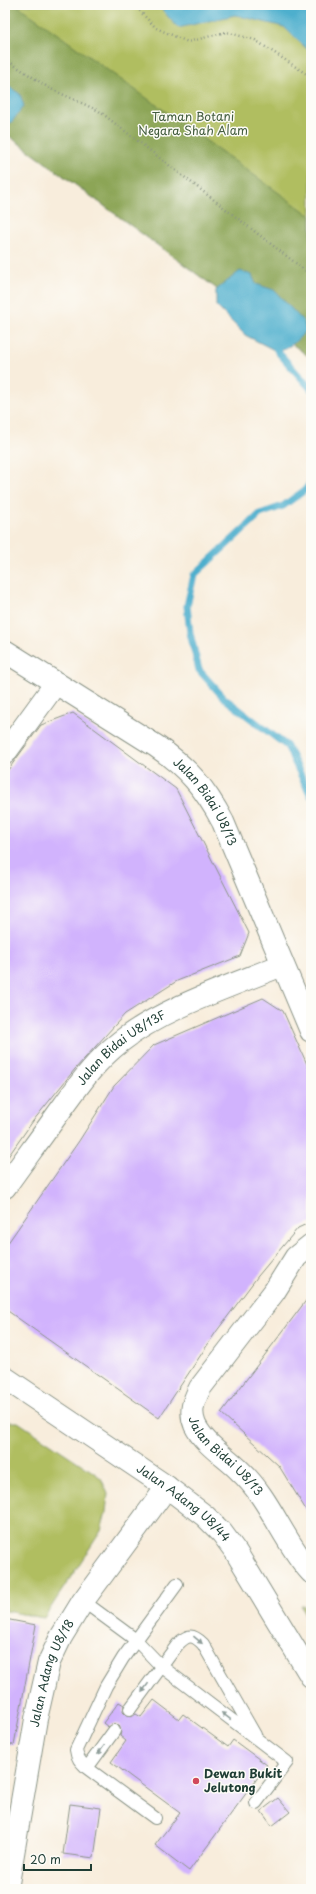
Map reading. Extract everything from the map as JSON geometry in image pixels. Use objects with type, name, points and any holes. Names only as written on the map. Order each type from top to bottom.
[{"type":"street","name":"Jalan Bidai U8/13","points":[[5,651],[170,755],[198,781],[224,822],[311,1031]]},
{"type":"street","points":[[5,753],[56,683]]},
{"type":"street","name":"Jalan Bidai U8/13F","points":[[5,1187],[82,1080],[100,1060],[120,1042],[142,1027],[175,1010],[282,964]]},
{"type":"street","name":"Jalan Bidai U8/13","points":[[311,1245],[296,1257],[274,1292],[200,1388],[193,1402],[191,1413],[195,1426],[204,1438],[241,1471],[263,1499],[293,1548],[311,1572]]},
{"type":"street","name":"Jalan Adang U8/44","points":[[5,1378],[167,1487],[205,1516],[222,1533],[236,1552],[311,1676]]},
{"type":"street","name":"Jalan Adang U8/18","points":[[7,1889],[36,1719],[49,1662],[60,1637],[83,1600],[167,1487]]},
{"type":"lane","points":[[155,1818],[80,1762],[76,1750],[106,1686],[136,1640],[177,1584]]},
{"type":"lane","points":[[83,1600],[136,1640],[161,1666],[287,1762],[256,1803]]},
{"type":"lane","points":[[130,1709],[184,1637],[191,1635],[203,1644],[257,1739]]},
{"type":"lane","points":[[87,1768],[114,1731]]},
{"type":"path","points":[[134,5],[156,28],[188,42],[226,32],[255,40],[311,77]]},
{"type":"path","points":[[5,59],[50,88],[99,111],[311,275]]},
{"type":"green space","name":"Taman Botani Negara Shah Alam","points":[[5,5],[311,5],[311,358],[5,133]]},
{"type":"green space","points":[[5,5],[17,5],[311,216],[311,358],[5,133]]},
{"type":"green space","points":[[5,1422],[18,1422],[90,1470],[101,1478],[108,1494],[106,1512],[101,1531],[44,1618],[5,1611]]},
{"type":"green space","points":[[301,1606],[311,1606],[311,1626]]},
{"type":"water","points":[[158,5],[311,5],[311,53],[284,27],[235,15],[178,28]]},
{"type":"water","points":[[5,84],[20,94],[24,106],[11,123],[5,122]]},
{"type":"water","points":[[240,271],[252,275],[256,284],[274,290],[304,322],[306,331],[293,344],[278,352],[245,335],[216,306],[216,290]]},
{"type":"building","points":[[73,713],[176,789],[249,933],[240,956],[177,981],[125,1014],[75,1069],[33,1121],[5,1161],[5,774],[41,725]]},
{"type":"building","points":[[263,998],[283,1011],[311,1073],[311,1222],[298,1228],[258,1276],[216,1332],[159,1418],[5,1309],[5,1247],[79,1141],[114,1086],[154,1045]]},
{"type":"building","points":[[311,1294],[311,1518],[279,1466],[221,1413]]},
{"type":"building","points":[[5,1619],[36,1625],[14,1745],[5,1744]]},
{"type":"building","name":"Dewan Bukit Jelutong","points":[[154,1700],[179,1719],[183,1714],[228,1747],[233,1740],[267,1765],[189,1871],[155,1845],[180,1813],[111,1762],[126,1741],[120,1736],[121,1731],[119,1725],[114,1724],[108,1727],[103,1723],[119,1702],[124,1705],[123,1712],[126,1715],[133,1716],[136,1714],[141,1717]]},
{"type":"building","points":[[278,1798],[290,1812],[272,1826],[261,1811]]},
{"type":"building","points":[[70,1804],[101,1808],[94,1858],[63,1854]]},
{"type":"waterway","points":[[274,343],[278,352],[311,389]]},
{"type":"waterway","points":[[311,482],[305,490],[283,506],[260,514],[194,575],[187,606],[190,633],[199,670],[224,698],[287,746],[311,796]]},
{"type":"place","name":"Dewan Bukit Jelutong","points":[[196,1781]]}]
